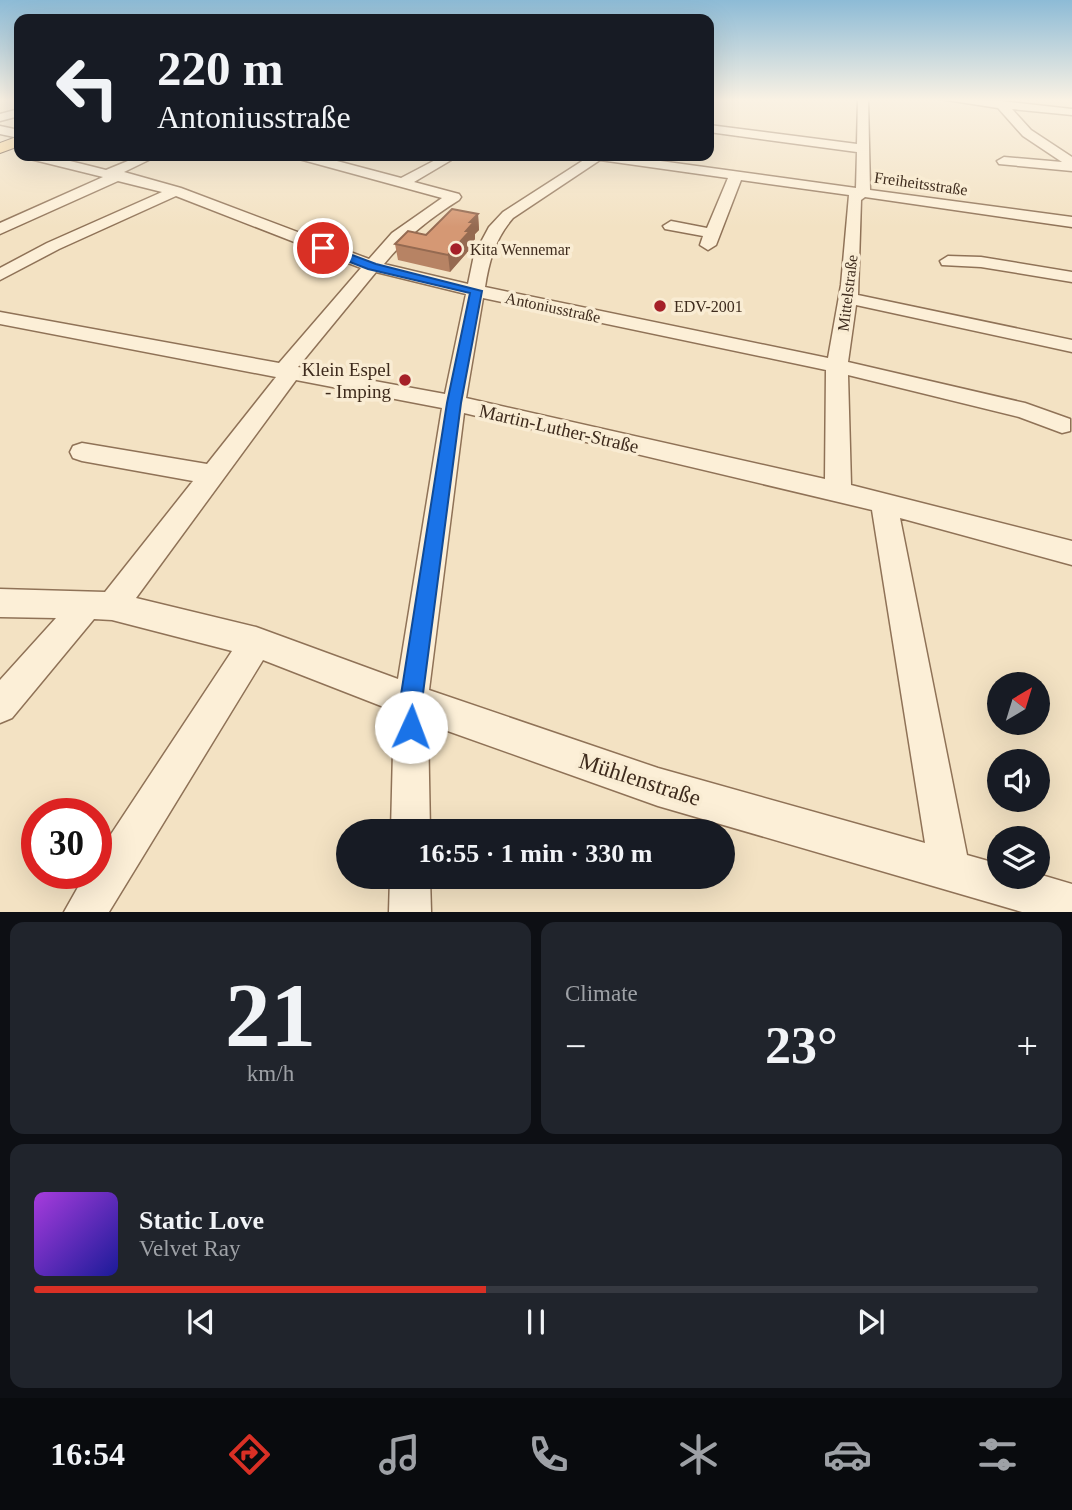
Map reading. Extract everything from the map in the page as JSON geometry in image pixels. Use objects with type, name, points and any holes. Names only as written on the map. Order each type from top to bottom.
[{"type":"street","points":[[808,142],[863,149]]},
{"type":"street","name":"Mittelstraße","points":[[838,492],[837,366],[848,298],[853,198],[863,192],[863,142]]},
{"type":"street","points":[[1039,142],[1072,165]]},
{"type":"street","name":"Antoniusstraße","points":[[57,161],[176,191],[372,267],[837,366],[1025,411],[1062,425]]},
{"type":"street","points":[[0,229],[140,161]]},
{"type":"street","points":[[0,706],[100,605],[213,475],[287,378],[288,365],[398,236],[417,220],[454,197],[324,161]]},
{"type":"street","points":[[402,183],[443,161]]},
{"type":"street","points":[[410,819],[411,701],[454,403],[482,255],[497,227],[512,213],[590,161]]},
{"type":"street","name":"Freiheitsstraße","points":[[634,161],[1072,222]]},
{"type":"street","points":[[1004,161],[1072,165]]},
{"type":"street","points":[[671,226],[709,239],[736,175]]},
{"type":"street","points":[[0,275],[53,246],[176,191]]},
{"type":"street","points":[[948,261],[981,262],[1072,277]]},
{"type":"street","points":[[0,263],[18,265]]},
{"type":"street","points":[[848,298],[1072,346]]},
{"type":"street","name":"Martin-Luther-Straße","points":[[0,318],[454,403],[884,503],[1072,553]]},
{"type":"street","points":[[82,452],[213,475]]},
{"type":"street","points":[[884,503],[950,870]]},
{"type":"street","name":"Mühlenstraße","points":[[0,603],[100,605],[256,642],[411,701],[658,787],[950,870],[1036,902],[1072,905]]},
{"type":"street","points":[[85,912],[256,642]]},
{"type":"street","points":[[410,889],[410,912]]},
{"type":"building","points":[[452,209],[478,214],[466,231],[470,231],[448,255],[395,244],[408,231],[426,235]]},
{"type":"place","name":"Kita Wennemar","points":[[456,249]]},
{"type":"place","name":"EDV-2001","points":[[660,306]]},
{"type":"place","name":"Klein Espel - Imping","points":[[405,380]]},
{"type":"route","points":[[323,248],[372,267],[476,291],[454,403],[411,701],[411,727]]}]
